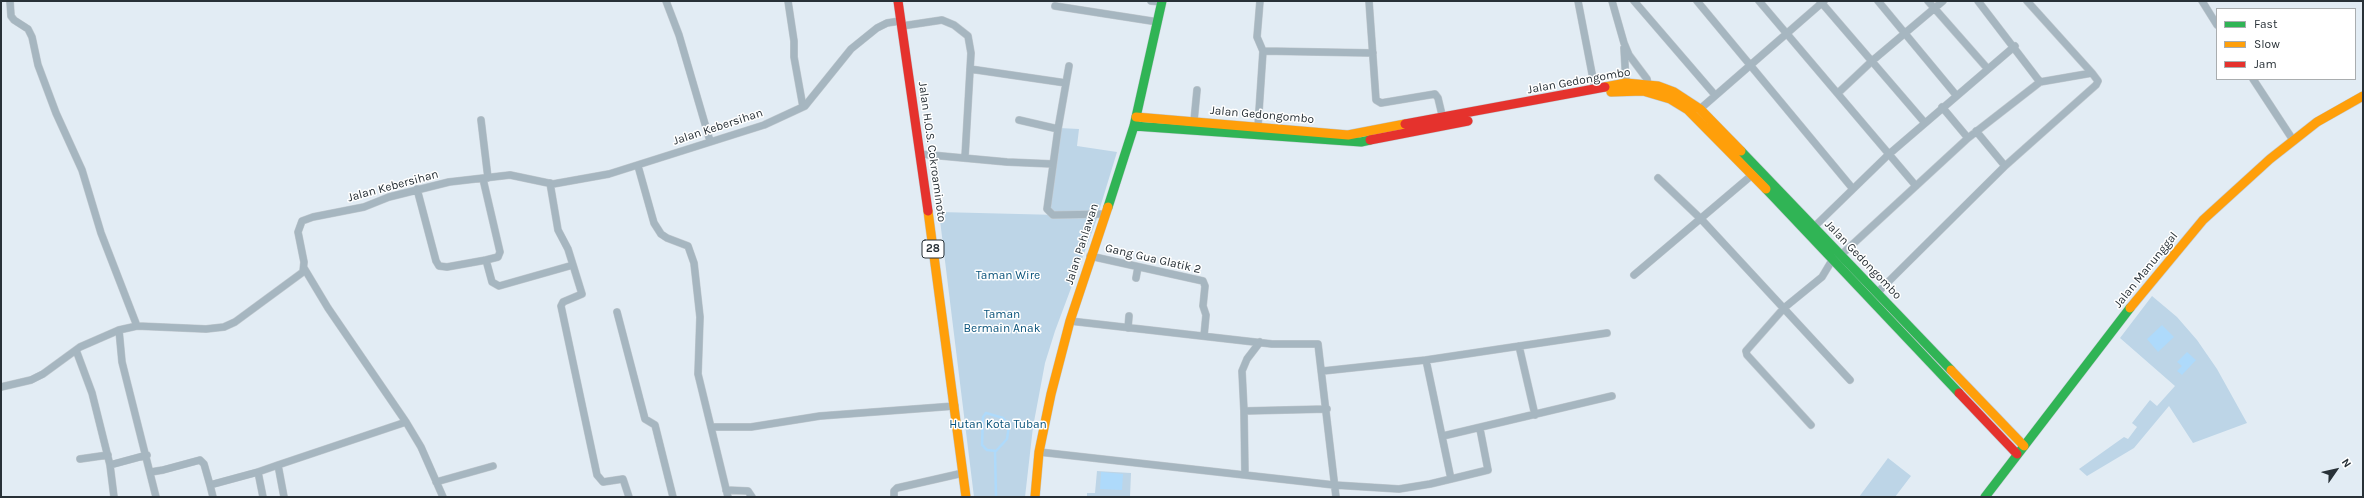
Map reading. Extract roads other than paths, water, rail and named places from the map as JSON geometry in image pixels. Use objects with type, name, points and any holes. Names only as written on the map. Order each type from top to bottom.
[{"type":"main road","name":"Jalan H.O.S. Cokroaminoto","points":[[898,1],[955,406],[966,497]]},
{"type":"main road","name":"Jalan Pahlawan","points":[[1035,497],[1039,452],[1051,394],[1070,321],[1090,256],[1134,126],[1162,2]]},
{"type":"main road","name":"Jalan Gedongombo","points":[[1134,126],[1361,142],[1442,118],[1626,83],[1674,92],[1700,109],[2024,446]]},
{"type":"main road","name":"Jalan Gedongombo","points":[[1136,117],[1258,126],[1348,135],[1402,130],[1621,90],[1649,88],[1688,110],[2018,454]]},
{"type":"main road","name":"Jalan Manunggal","points":[[1985,497],[2156,275],[2198,225],[2223,200],[2293,140],[2330,113],[2363,96]]},
{"type":"street","points":[[10,1],[11,16],[14,20],[28,29],[32,37],[38,65],[56,113],[82,170],[101,233],[137,326]]},
{"type":"street","points":[[666,1],[679,35],[710,141]]},
{"type":"street","points":[[788,1],[794,41],[794,57],[803,107]]},
{"type":"street","points":[[1151,1],[1162,2]]},
{"type":"street","points":[[1258,126],[1263,51],[1257,37],[1260,1]]},
{"type":"street","points":[[1369,1],[1377,102],[1381,103],[1435,94],[1438,98],[1442,118]]},
{"type":"street","points":[[1578,1],[1595,89]]},
{"type":"street","points":[[1612,1],[1624,44],[1626,83]]},
{"type":"street","points":[[1634,1],[1715,95]]},
{"type":"street","points":[[1697,1],[1749,66],[1853,189]]},
{"type":"street","points":[[1759,1],[1785,34],[1838,93],[1888,155],[1916,186]]},
{"type":"street","points":[[1878,1],[1956,95]]},
{"type":"street","points":[[1928,1],[1987,68]]},
{"type":"street","points":[[1838,93],[1872,61],[1943,1]]},
{"type":"street","points":[[1978,1],[2014,46],[2040,82]]},
{"type":"street","points":[[1877,293],[2005,166],[2096,85],[2098,81],[2092,73],[2027,1]]},
{"type":"street","points":[[2202,1],[2216,23]]},
{"type":"street","points":[[1700,109],[1822,2],[1925,123]]},
{"type":"street","points":[[1054,6],[1158,22]]},
{"type":"street","name":"Jalan Kebersihan","points":[[304,268],[298,232],[302,221],[364,207],[389,197],[449,182],[510,175],[550,183],[568,182],[638,166],[710,141],[764,125],[803,107],[832,76],[851,49],[877,28],[887,23],[901,24],[942,20],[954,25],[968,36],[971,44],[965,157]]},
{"type":"street","points":[[1624,44],[1649,88]]},
{"type":"street","points":[[1814,227],[1888,155],[2014,46]]},
{"type":"street","points":[[1263,51],[1373,53]]},
{"type":"street","points":[[1069,66],[1047,205],[1050,214],[1105,214]]},
{"type":"street","points":[[970,69],[1066,83]]},
{"type":"street","points":[[1811,425],[1747,355],[1746,351],[1750,345],[1784,308],[1822,277],[1832,260],[1976,131],[2040,82],[2092,73]]},
{"type":"street","points":[[2254,80],[2293,140]]},
{"type":"street","points":[[1194,121],[1197,90]]},
{"type":"street","points":[[1942,107],[1968,138]]},
{"type":"street","points":[[417,189],[436,260],[439,266],[447,267],[486,260],[500,255],[486,178],[481,120]]},
{"type":"street","points":[[1019,120],[1058,129]]},
{"type":"street","points":[[1976,131],[2005,166]]},
{"type":"street","points":[[920,154],[1007,162],[1053,164]]},
{"type":"street","points":[[638,166],[654,223],[661,234],[667,238],[688,246],[694,263],[700,317],[698,374],[713,427],[727,493],[748,491],[752,497]]},
{"type":"street","points":[[1634,275],[1752,175]]},
{"type":"street","points":[[1658,178],[1701,219],[1850,380]]},
{"type":"street","points":[[550,183],[558,230],[568,248],[582,294],[563,302],[561,306],[597,476],[603,482],[623,479],[629,497]]},
{"type":"street","name":"Gang Gua Glatik 2","points":[[1090,256],[1203,282],[1205,286],[1203,306],[1206,315],[1204,336]]},
{"type":"street","points":[[486,260],[492,282],[499,286],[573,265]]},
{"type":"street","points":[[1136,278],[1138,267]]},
{"type":"street","points":[[1,387],[20,383],[44,374],[76,350],[119,330],[137,326],[206,329],[224,327],[235,322],[298,276],[304,268],[328,308],[406,422],[421,447],[443,497]]},
{"type":"street","points":[[617,312],[645,419],[655,425],[673,497]]},
{"type":"street","points":[[1128,328],[1129,316]]},
{"type":"street","points":[[1070,321],[1260,342],[1318,344],[1320,347],[1328,409],[1336,497]]},
{"type":"street","points":[[119,330],[122,362],[147,455],[156,497]]},
{"type":"street","points":[[1323,371],[1426,360],[1607,332]]},
{"type":"street","points":[[1245,475],[1242,371],[1247,359],[1260,342]]},
{"type":"street","points":[[1519,346],[1535,414]]},
{"type":"street","points":[[76,350],[92,393],[108,455],[114,497]]},
{"type":"street","points":[[1426,360],[1451,479]]},
{"type":"street","points":[[1443,436],[1480,429],[1535,414],[1612,396]]},
{"type":"street","points":[[713,427],[751,427],[820,416],[955,406]]},
{"type":"street","points":[[1244,411],[1328,409]]},
{"type":"street","points":[[210,485],[258,472],[406,422]]},
{"type":"street","points":[[1039,452],[1334,485],[1399,489],[1488,470],[1480,429]]},
{"type":"street","points":[[80,459],[108,455]]},
{"type":"street","points":[[110,465],[147,455]]},
{"type":"street","points":[[151,472],[200,460],[204,464],[213,497]]},
{"type":"street","points":[[278,465],[284,497]]},
{"type":"street","points":[[436,482],[493,466]]},
{"type":"street","points":[[258,472],[263,497]]},
{"type":"street","points":[[894,497],[894,490],[897,488],[963,473]]},
{"type":"water","points":[[2162,325],[2174,337],[2158,352],[2147,339]]},
{"type":"water","points":[[2187,352],[2196,360],[2182,375],[2177,371],[2182,366],[2177,362]]},
{"type":"water","points":[[1101,472],[1123,474],[1122,490],[1100,489]]},
{"type":"waterway","points":[[986,413],[1003,418],[1009,426],[1007,439],[996,451],[987,450],[982,445],[983,417],[986,413]]},
{"type":"waterway","points":[[995,451],[996,497]]},
{"type":"park label","name":"Taman Wire","points":[[1008,276]]},
{"type":"park label","name":"Taman Bermain Anak","points":[[1002,322]]},
{"type":"park label","name":"Hutan Kota Tuban","points":[[998,425]]}]
